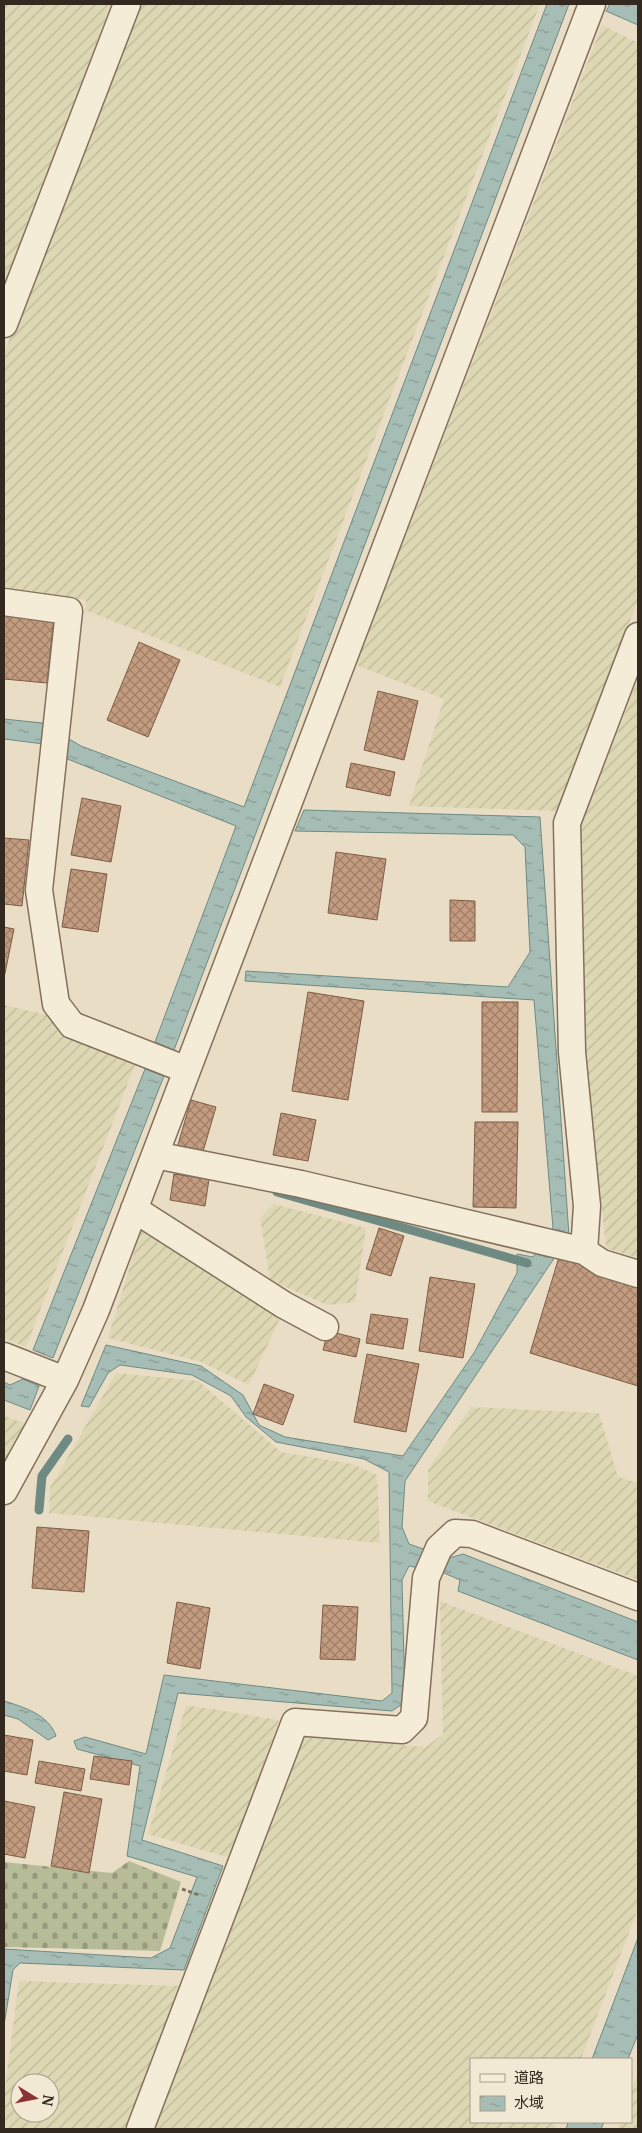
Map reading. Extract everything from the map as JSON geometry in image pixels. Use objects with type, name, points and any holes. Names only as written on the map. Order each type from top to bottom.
[{"type":"street","points":[[4,324],[127,4]]},
{"type":"street","points":[[4,1490],[65,1380],[96,1310],[592,4]]},
{"type":"street","points":[[4,602],[69,611],[39,890],[56,1004],[72,1025],[187,1070]]},
{"type":"street","points":[[584,1251],[587,1206],[572,1052],[567,822],[638,636]]},
{"type":"street","points":[[155,1155],[301,1184],[536,1239],[584,1251],[602,1263],[638,1274]]},
{"type":"street","points":[[134,1209],[284,1304],[325,1327]]},
{"type":"street","points":[[4,1356],[65,1380]]},
{"type":"street","points":[[140,2129],[295,1722],[402,1730],[414,1718],[426,1578],[439,1548],[455,1534],[472,1534],[638,1597]]},
{"type":"shaded area","points":[[4,4],[111,4],[4,284]]},
{"type":"shaded area","points":[[138,4],[540,4],[280,687],[85,610],[86,600],[4,588],[4,353]]},
{"type":"shaded area","points":[[602,25],[638,43],[638,600],[558,811],[409,806],[444,699],[356,665]]},
{"type":"shaded area","points":[[638,679],[638,1258],[606,1248],[585,1046],[581,827]]},
{"type":"shaded area","points":[[4,1005],[52,1016],[136,1062],[26,1347],[4,1338]]},
{"type":"shaded area","points":[[273,1204],[366,1228],[355,1302],[327,1305],[270,1280],[260,1218]]},
{"type":"shaded area","points":[[142,1227],[281,1316],[249,1385],[201,1362],[108,1338]]},
{"type":"shaded area","points":[[116,1373],[198,1381],[281,1452],[352,1464],[377,1475],[380,1543],[49,1513],[50,1488]]},
{"type":"shaded area","points":[[471,1407],[599,1413],[618,1477],[638,1483],[638,1580],[428,1501],[428,1469]]},
{"type":"shaded area","points":[[4,1416],[30,1425],[4,1467]]},
{"type":"shaded area","points":[[440,1601],[638,1676],[638,1909],[581,2058],[470,2058],[470,2123],[557,2123],[554,2129],[155,2129],[305,1737],[426,1747],[443,1734]]},
{"type":"shaded area","points":[[186,1705],[279,1720],[230,1858],[148,1834]]},
{"type":"shaded area","points":[[19,1981],[181,1986],[125,2129],[4,2129],[4,2095]]},
{"type":"shaded area","points":[[638,2073],[638,2129],[617,2129],[620,2123],[632,2123],[632,2089]]},
{"type":"green space","points":[[129,1861],[181,1882],[160,1951],[4,1947],[4,1862],[112,1873]]},
{"type":"water","points":[[547,4],[569,4],[174,1050],[155,1042],[236,826],[65,758],[44,744],[4,739],[4,719],[42,723],[81,746],[244,807]]},
{"type":"water","points":[[610,4],[638,4],[638,25],[606,11]]},
{"type":"water","points":[[304,810],[540,817],[569,1236],[405,1481],[402,1527],[409,1544],[449,1558],[463,1554],[638,1622],[638,1660],[458,1591],[460,1580],[444,1573],[409,1566],[402,1580],[405,1702],[392,1711],[178,1693],[142,1840],[223,1866],[184,1970],[20,1963],[13,1970],[4,2025],[4,1949],[151,1958],[170,1948],[197,1877],[127,1856],[140,1766],[77,1749],[74,1741],[85,1737],[146,1754],[164,1675],[382,1701],[392,1693],[389,1472],[364,1459],[276,1442],[246,1417],[231,1396],[192,1375],[120,1365],[108,1373],[89,1407],[81,1406],[106,1345],[201,1366],[243,1395],[259,1425],[285,1437],[403,1456],[474,1353],[517,1273],[517,1254],[533,1257],[553,1228],[534,1000],[245,981],[246,971],[508,987],[530,952],[525,847],[513,835],[295,831]]},
{"type":"water","points":[[145,1069],[164,1076],[53,1358],[33,1350]]},
{"type":"water","points":[[23,1379],[39,1386],[30,1410],[4,1400],[4,1382],[10,1385]]},
{"type":"water","points":[[4,1701],[27,1709],[42,1717],[53,1729],[56,1736],[48,1740],[18,1719],[4,1715]]},
{"type":"water","points":[[638,1938],[638,2034],[628,2058],[592,2058]]},
{"type":"water","points":[[568,2123],[604,2123],[601,2129],[566,2129]]},
{"type":"building","points":[[4,612],[54,617],[47,683],[4,679]]},
{"type":"building","points":[[139,642],[180,660],[148,737],[107,720]]},
{"type":"building","points":[[378,691],[418,701],[404,760],[364,750]]},
{"type":"building","points":[[351,763],[395,772],[390,796],[346,787]]},
{"type":"building","points":[[82,798],[121,806],[111,862],[71,855]]},
{"type":"building","points":[[4,838],[29,840],[22,906],[4,904]]},
{"type":"building","points":[[336,852],[386,859],[377,920],[328,913]]},
{"type":"building","points":[[71,869],[107,874],[98,932],[62,927]]},
{"type":"building","points":[[450,900],[475,901],[475,941],[450,941]]},
{"type":"building","points":[[4,927],[14,929],[4,978]]},
{"type":"building","points":[[308,992],[364,1001],[348,1100],[292,1091]]},
{"type":"building","points":[[482,1002],[518,1002],[517,1112],[482,1112]]},
{"type":"building","points":[[191,1100],[216,1107],[202,1155],[177,1148]]},
{"type":"building","points":[[281,1113],[316,1120],[308,1161],[273,1155]]},
{"type":"building","points":[[475,1122],[518,1122],[516,1208],[473,1207]]},
{"type":"building","points":[[174,1174],[209,1179],[205,1206],[170,1200]]},
{"type":"building","points":[[379,1228],[404,1236],[391,1276],[366,1269]]},
{"type":"building","points":[[559,1257],[638,1282],[638,1386],[530,1353]]},
{"type":"building","points":[[430,1277],[475,1284],[463,1358],[419,1351]]},
{"type":"building","points":[[371,1314],[408,1319],[403,1349],[366,1343]]},
{"type":"building","points":[[328,1331],[360,1339],[356,1357],[323,1350]]},
{"type":"building","points":[[367,1354],[419,1364],[406,1432],[354,1422]]},
{"type":"building","points":[[264,1384],[294,1395],[283,1425],[253,1414]]},
{"type":"building","points":[[37,1527],[89,1531],[84,1592],[32,1588]]},
{"type":"building","points":[[177,1602],[210,1608],[200,1669],[167,1663]]},
{"type":"building","points":[[323,1605],[358,1607],[355,1660],[320,1659]]},
{"type":"building","points":[[4,1735],[33,1740],[27,1775],[4,1771]]},
{"type":"building","points":[[94,1756],[132,1761],[129,1785],[90,1779]]},
{"type":"building","points":[[39,1761],[85,1769],[81,1791],[35,1783]]},
{"type":"building","points":[[64,1792],[102,1799],[89,1873],[51,1866]]},
{"type":"building","points":[[4,1801],[35,1807],[25,1858],[4,1854]]},
{"type":"waterway","points":[[277,1192],[527,1263]]},
{"type":"waterway","points":[[39,1510],[42,1476],[68,1439]]}]
